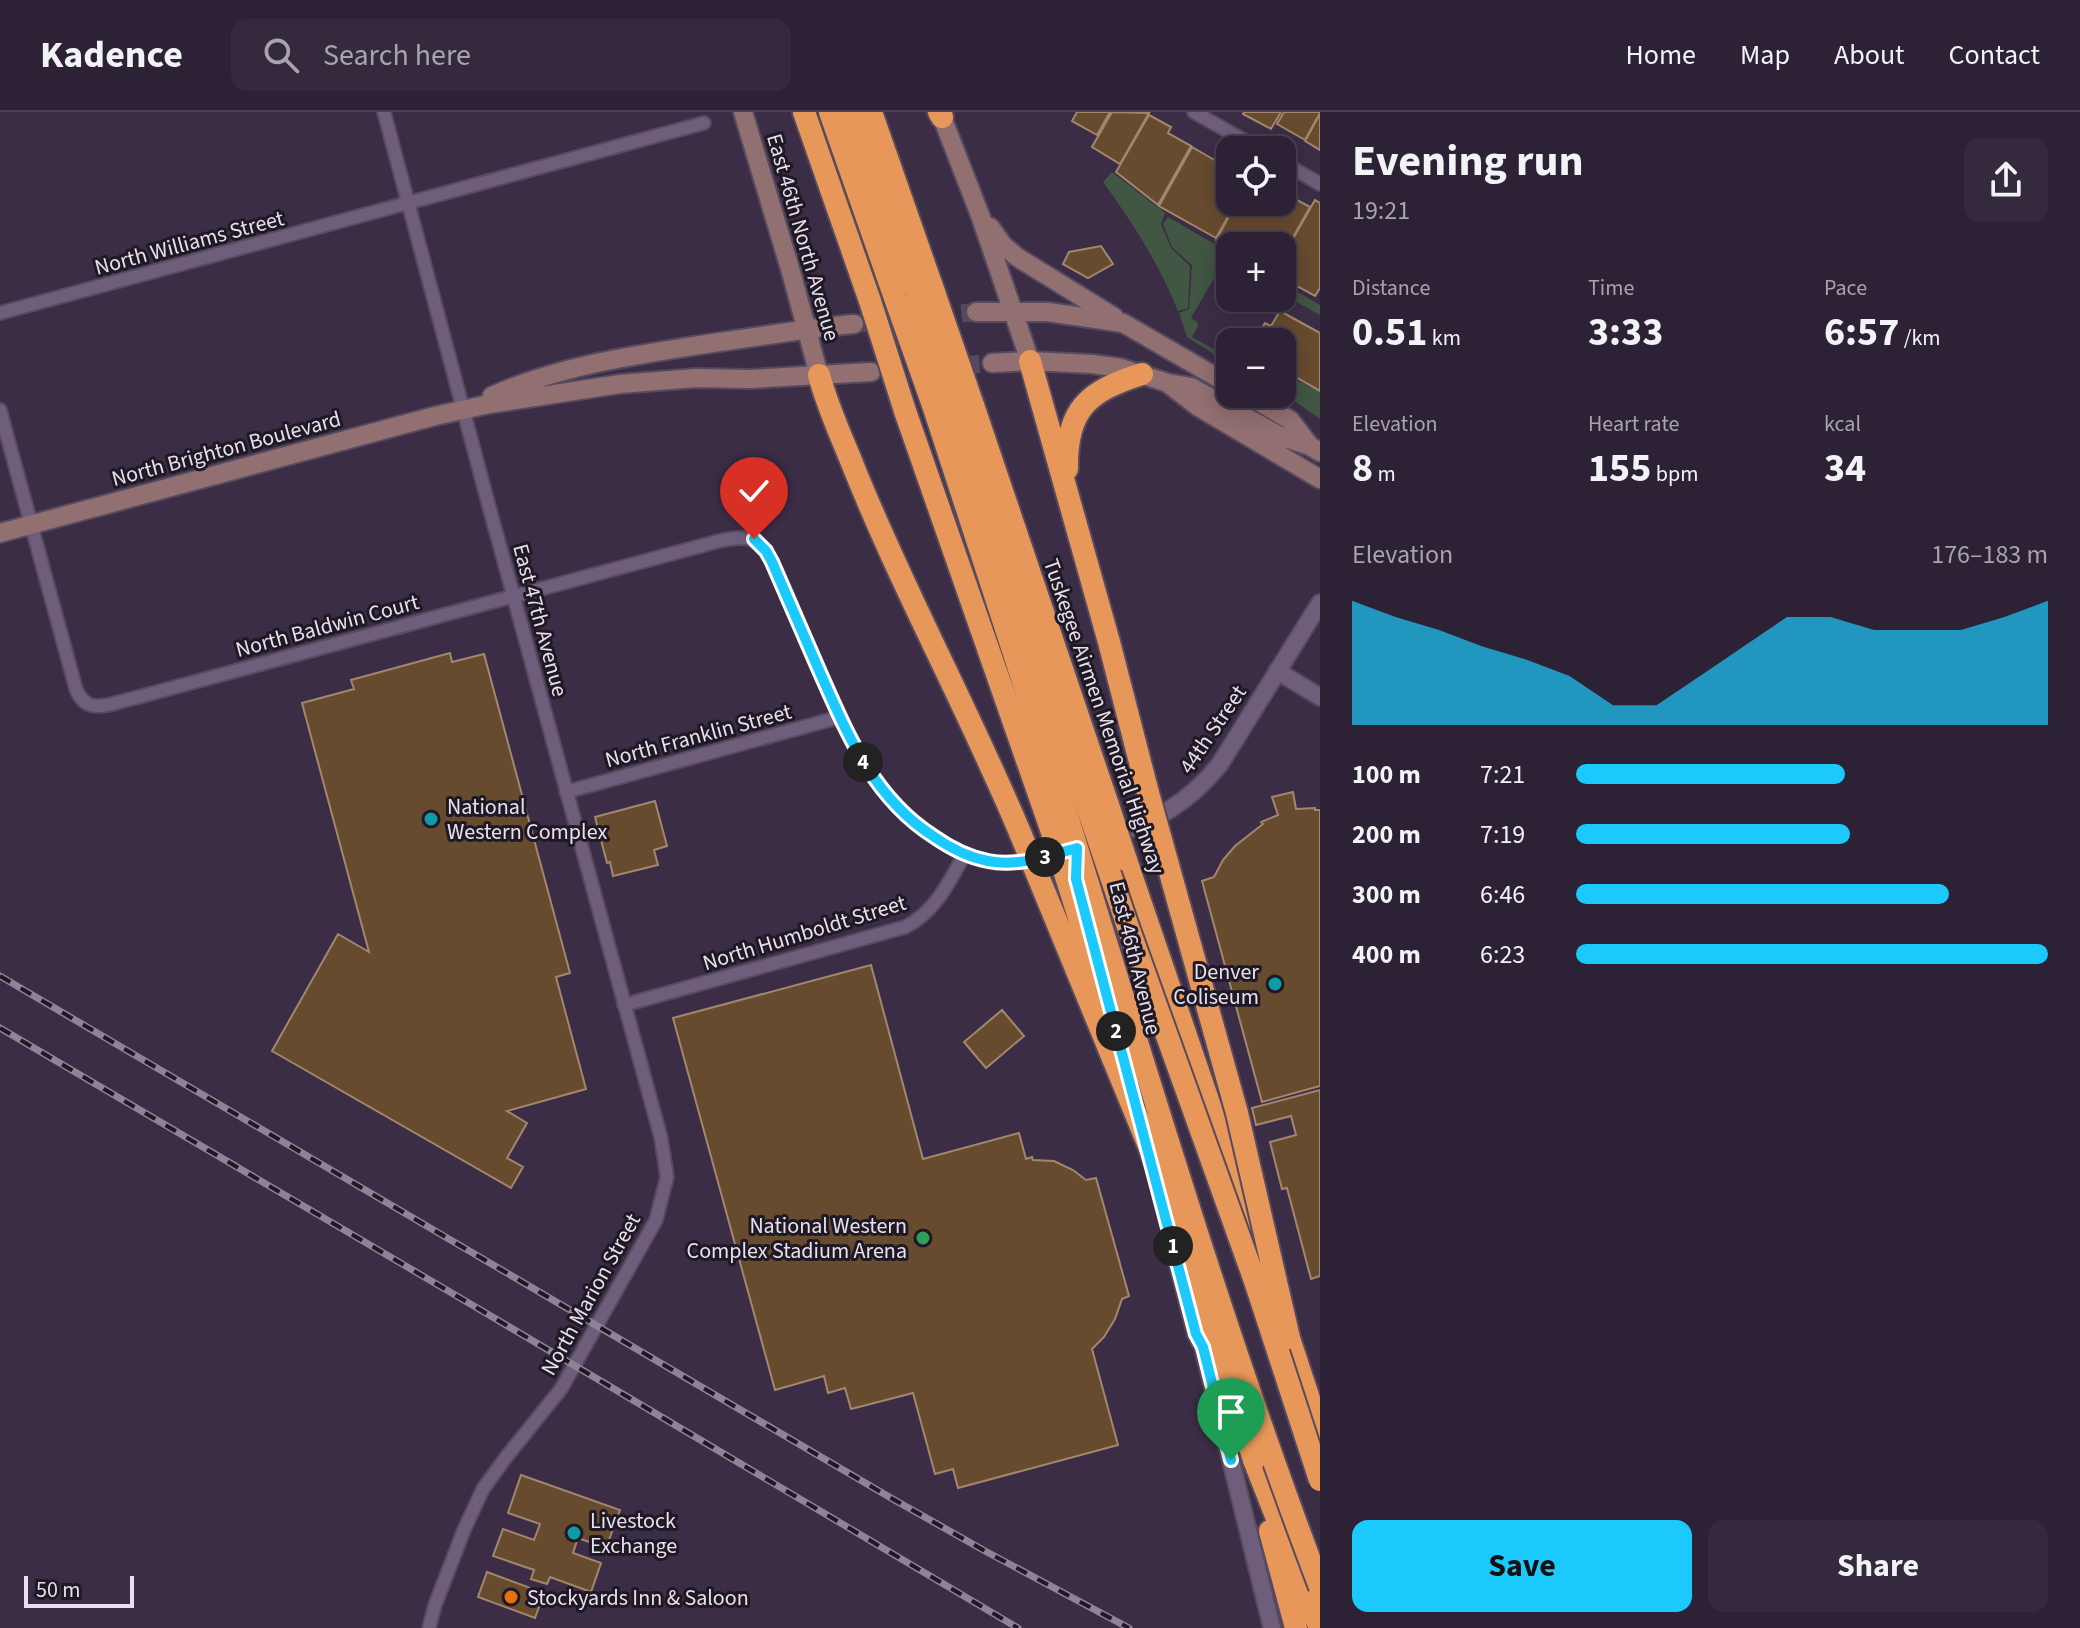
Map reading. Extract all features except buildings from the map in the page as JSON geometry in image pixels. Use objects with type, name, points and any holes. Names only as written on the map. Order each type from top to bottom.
[{"type":"highway","name":"Tuskegee Airmen Memorial Highway","points":[[804,112],[905,411],[1079,815],[1289,1338]]},
{"type":"highway","points":[[830,112],[916,296]]},
{"type":"highway","points":[[849,112],[954,406],[968,508],[1079,815],[1128,927],[1255,1281],[1320,1480]]},
{"type":"highway","name":"Tuskegee Airmen Memorial Highway","points":[[871,112],[916,296],[954,406],[1079,815],[1158,1168]]},
{"type":"highway","points":[[1030,361],[1237,1113],[1289,1338],[1320,1432]]},
{"type":"highway","points":[[1067,494],[1067,451],[1076,416],[1098,391],[1142,374]]},
{"type":"highway","points":[[819,375],[827,404],[889,552],[973,725],[1158,1168],[1254,1460],[1320,1628]]},
{"type":"highway","points":[[1079,815],[1174,1162],[1320,1587]]},
{"type":"highway","points":[[1254,1460],[1296,1628]]},
{"type":"main road","name":"East 46th North Avenue","points":[[743,112],[819,375]]},
{"type":"main road","points":[[940,114],[980,215],[1030,361]]},
{"type":"main road","points":[[980,215],[1003,245],[1017,257],[1216,377]]},
{"type":"main road","points":[[976,312],[1048,312],[1123,323]]},
{"type":"main road","name":"North Brighton Boulevard","points":[[463,409],[517,385],[598,363],[854,324]]},
{"type":"main road","points":[[992,363],[1030,361],[1110,366],[1191,387],[1282,437],[1315,449]]},
{"type":"main road","name":"North Brighton Boulevard","points":[[0,533],[463,409],[620,384],[871,372]]},
{"type":"main road","points":[[1168,383],[1197,406],[1320,479]]},
{"type":"main road","points":[[1270,408],[1290,420],[1315,449]]},
{"type":"street","name":"East 47th Avenue","points":[[384,112],[661,1138]]},
{"type":"street","points":[[1194,112],[1236,136]]},
{"type":"street","points":[[409,203],[704,123]]},
{"type":"street","points":[[1296,170],[1320,184]]},
{"type":"street","name":"North Williams Street","points":[[0,313],[409,203]]},
{"type":"street","points":[[0,410],[31,524]]},
{"type":"street","name":"North Baldwin Court","points":[[31,524],[76,689],[84,702],[98,707],[739,537],[760,543],[772,562],[840,717]]},
{"type":"street","name":"44th Street","points":[[964,855],[1011,863],[1031,860],[1077,848],[1145,823],[1180,804],[1220,764],[1320,603]]},
{"type":"street","points":[[1277,671],[1320,697]]},
{"type":"street","points":[[840,717],[863,761],[895,805],[928,833],[964,855]]},
{"type":"street","name":"North Franklin Street","points":[[566,792],[840,717]]},
{"type":"street","name":"East 46th Avenue","points":[[1077,848],[1076,879],[1196,1334],[1203,1347],[1272,1628]]},
{"type":"street","name":"North Humboldt Street","points":[[624,1005],[905,927],[930,910],[964,855]]},
{"type":"street","name":"North Marion Street","points":[[429,1628],[464,1530],[483,1489],[561,1389],[656,1220],[667,1177],[661,1138]]},
{"type":"green space","points":[[1112,172],[1165,213],[1161,224],[1171,248],[1190,266],[1188,308],[1178,311],[1145,244],[1103,182]]},
{"type":"green space","points":[[1168,217],[1216,245],[1216,279],[1191,318],[1198,326],[1192,337],[1216,350],[1216,355],[1187,337],[1179,313],[1189,309],[1192,265],[1172,247],[1163,224]]},
{"type":"green space","points":[[1296,291],[1320,305],[1320,315],[1296,302]]},
{"type":"green space","points":[[1296,379],[1320,392],[1320,419],[1296,402]]},
{"type":"tunnel","points":[[854,324],[976,312]]},
{"type":"tunnel","points":[[881,372],[992,363]]},
{"type":"railway","points":[[0,976],[891,1498],[1129,1628]]},
{"type":"railway","points":[[0,1028],[1018,1628]]},
{"type":"place","name":"National Western Complex","points":[[431,819]]},
{"type":"place","name":"Denver Coliseum","points":[[1275,984]]},
{"type":"place","name":"National Western Complex Stadium Arena","points":[[923,1238]]},
{"type":"place","name":"Livestock Exchange","points":[[574,1533]]},
{"type":"place","name":"Stockyards Inn & Saloon","points":[[511,1597]]},
{"type":"route","points":[[754,539],[772,562],[856,751],[880,788],[909,819],[964,855],[989,861],[1011,863],[1077,848],[1076,879],[1231,1460]]}]
